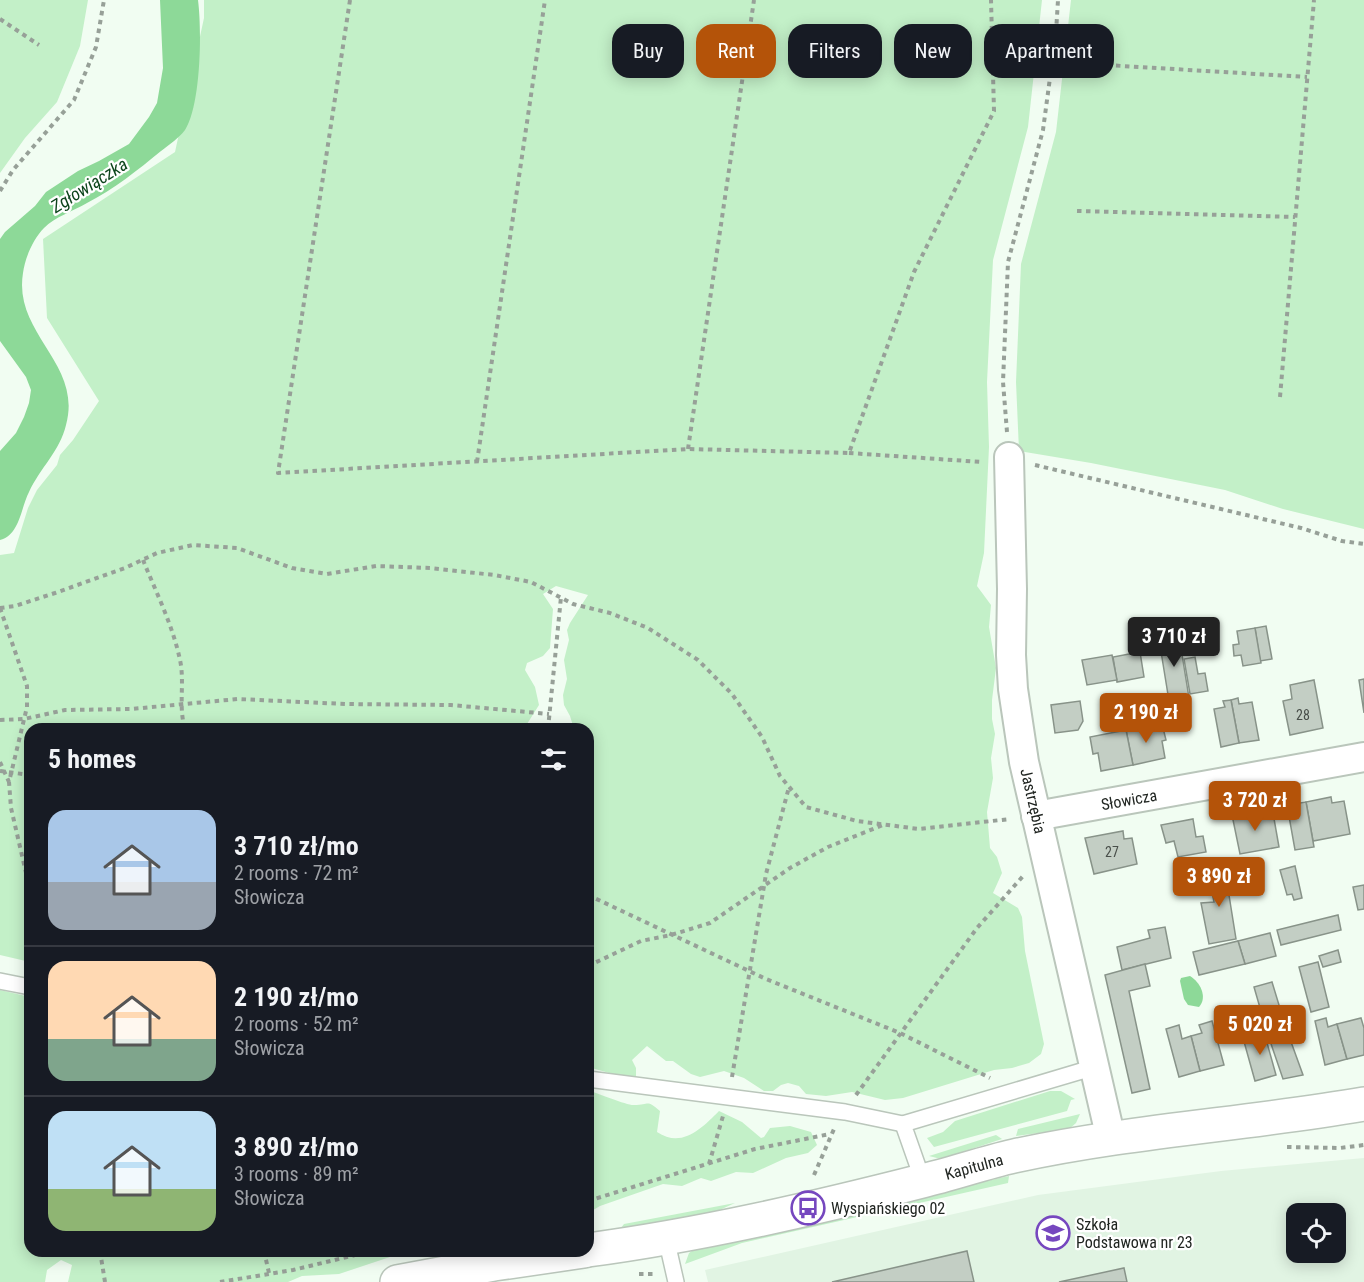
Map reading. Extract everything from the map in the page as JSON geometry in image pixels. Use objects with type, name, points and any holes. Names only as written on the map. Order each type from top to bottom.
[{"type":"street","name":"Jastrzębia","points":[[999,460],[1012,589],[1013,689],[1024,762],[1111,1139]]},
{"type":"street","name":"Słowicza","points":[[1036,816],[1364,757]]},
{"type":"street","name":"Kapitulna","points":[[594,1250],[666,1238],[923,1181],[1013,1156],[1111,1139],[1364,1104]]},
{"type":"street","name":"Kapitulna","points":[[397,1282],[544,1257]]},
{"type":"lane","points":[[0,981],[24,986]]},
{"type":"lane","points":[[594,1079],[845,1112],[903,1124],[1095,1067]]},
{"type":"lane","points":[[903,1124],[923,1181]]},
{"type":"lane","points":[[666,1238],[675,1277]]},
{"type":"path","points":[[0,191],[14,170],[74,100],[96,47],[104,0]]},
{"type":"path","points":[[350,0],[278,473],[688,449],[999,460],[1040,466],[1364,544]]},
{"type":"path","points":[[477,462],[545,0]]},
{"type":"path","points":[[688,449],[754,0]]},
{"type":"path","points":[[849,453],[914,272],[994,111],[991,0]]},
{"type":"path","points":[[999,460],[1008,262],[1043,130],[1058,0]]},
{"type":"path","points":[[1280,397],[1314,0]]},
{"type":"path","points":[[0,19],[39,45]]},
{"type":"path","points":[[1114,65],[1307,77]]},
{"type":"path","points":[[1077,211],[1295,217]]},
{"type":"path","points":[[24,864],[11,808],[9,782],[24,719],[27,686],[0,608],[15,606],[45,596],[125,568],[158,553],[193,545],[237,548],[292,568],[327,574],[376,566],[430,568],[494,575],[531,582],[573,604],[609,613],[648,628],[698,660],[732,694],[762,736],[780,777],[806,807],[857,821],[919,829],[1036,816]]},
{"type":"path","points":[[143,560],[181,661],[183,723]]},
{"type":"path","points":[[548,723],[561,597]]},
{"type":"path","points":[[0,720],[24,719],[65,710],[131,709],[238,699],[345,704],[451,705],[549,714]]},
{"type":"path","points":[[0,762],[2,771],[9,782]]},
{"type":"path","points":[[2,771],[24,774]]},
{"type":"path","points":[[709,1164],[729,1097],[764,886],[789,787]]},
{"type":"path","points":[[594,963],[642,941],[671,935],[710,922],[790,868],[828,848],[885,825]]},
{"type":"path","points":[[814,1175],[831,1134],[900,1033],[977,928],[1044,852]]},
{"type":"path","points":[[594,898],[749,971],[900,1033],[996,1081]]},
{"type":"path","points":[[594,1199],[755,1149],[831,1134]]},
{"type":"path","points":[[1277,1146],[1332,1149],[1364,1144]]},
{"type":"path","points":[[101,1257],[105,1282]]},
{"type":"path","points":[[265,1257],[269,1273]]},
{"type":"path","points":[[220,1282],[293,1270],[347,1257]]},
{"type":"path","points":[[630,1274],[660,1274],[675,1277]]},
{"type":"shaded area","points":[[0,0],[88,0],[80,46],[57,102],[25,138],[0,173]]},
{"type":"shaded area","points":[[204,0],[1042,0],[1039,24],[984,24],[984,78],[1033,78],[1028,127],[993,260],[987,382],[989,447],[984,553],[977,586],[991,605],[989,627],[996,668],[992,700],[995,734],[991,758],[993,778],[987,812],[990,848],[997,857],[1002,873],[993,893],[1018,908],[1022,917],[1025,951],[1044,1044],[1041,1054],[1029,1063],[994,1070],[903,1098],[885,1100],[852,1092],[826,1096],[806,1094],[799,1086],[788,1083],[773,1091],[764,1091],[744,1078],[724,1071],[700,1077],[691,1074],[673,1061],[666,1061],[647,1046],[632,1060],[636,1068],[636,1076],[627,1078],[594,1069],[594,723],[572,723],[564,705],[563,695],[567,679],[564,660],[569,640],[567,630],[588,595],[556,586],[543,594],[553,609],[550,648],[543,656],[527,663],[525,670],[535,687],[539,705],[528,723],[24,723],[24,961],[0,955],[0,555],[14,553],[28,508],[37,490],[57,465],[60,455],[99,401],[47,318],[43,239],[175,152],[204,18]]},
{"type":"shaded area","points":[[1071,0],[1364,0],[1364,529],[1283,509],[1225,490],[1019,451],[1016,382],[1021,264],[1056,132],[1062,78],[1114,78],[1114,24],[1068,24]]},
{"type":"shaded area","points":[[0,990],[24,996],[24,1257],[390,1257],[339,1274],[302,1276],[288,1282],[68,1282],[72,1265],[61,1260],[47,1270],[45,1282],[0,1282]]},
{"type":"shaded area","points":[[1050,1091],[1061,1091],[1075,1099],[1071,1100],[1067,1111],[934,1147],[927,1138],[943,1132],[955,1121]]},
{"type":"shaded area","points":[[594,1092],[631,1105],[652,1105],[660,1111],[657,1132],[666,1137],[675,1138],[691,1134],[699,1130],[719,1111],[742,1122],[761,1138],[770,1128],[790,1126],[811,1132],[817,1145],[808,1153],[786,1158],[753,1173],[736,1172],[711,1181],[701,1178],[682,1186],[663,1184],[594,1210]]},
{"type":"shaded area","points":[[1080,1114],[1076,1123],[1069,1129],[1016,1136],[1018,1129]]},
{"type":"shaded area","points":[[996,1135],[1002,1139],[941,1159],[929,1156]]},
{"type":"shaded area","name":"Szkoła Podstawowa nr 23","points":[[1364,1158],[1364,1282],[708,1282],[705,1270],[1038,1195],[1221,1171]]},
{"type":"shaded area","points":[[1009,1176],[1008,1183],[742,1243],[685,1264],[689,1253],[699,1246]]},
{"type":"shaded area","points":[[735,1203],[713,1213],[621,1232],[624,1224]]},
{"type":"water","name":"Zgłowiączka","points":[[160,0],[198,0],[199,67],[190,118],[180,136],[135,172],[97,198],[48,224],[40,232],[30,249],[23,273],[23,295],[28,314],[65,384],[69,403],[66,425],[55,451],[26,498],[16,527],[7,537],[0,540],[0,451],[16,433],[29,403],[31,390],[26,377],[0,341],[0,239],[35,206],[46,192],[78,171],[129,144],[149,117],[157,103],[163,68]]},
{"type":"water","points":[[1190,976],[1202,990],[1203,999],[1199,1007],[1188,1005],[1184,999],[1180,981],[1181,978]]},
{"type":"building","points":[[1266,626],[1272,659],[1260,661],[1255,628]]},
{"type":"building","points":[[1255,628],[1261,663],[1243,666],[1241,655],[1234,656],[1233,645],[1239,644],[1237,631]]},
{"type":"building","points":[[1178,630],[1190,704],[1170,707],[1158,633]]},
{"type":"building","points":[[1140,652],[1144,677],[1117,682],[1113,657]]},
{"type":"building","points":[[1112,655],[1117,680],[1087,685],[1082,660]]},
{"type":"building","points":[[1195,657],[1198,674],[1205,673],[1208,691],[1190,694],[1184,659]]},
{"type":"building","points":[[1364,679],[1364,713],[1359,680]]},
{"type":"building","points":[[1314,680],[1323,728],[1290,735],[1283,701],[1292,699],[1290,685]]},
{"type":"building","points":[[1238,698],[1239,704],[1252,702],[1259,740],[1239,743],[1231,700]]},
{"type":"building","points":[[1231,700],[1239,743],[1221,747],[1214,709],[1225,707],[1223,701]]},
{"type":"building","points":[[1080,701],[1083,721],[1078,730],[1055,733],[1051,705]]},
{"type":"building","points":[[1158,725],[1163,728],[1166,740],[1162,741],[1165,758],[1133,765],[1126,730]]},
{"type":"building","points":[[1126,730],[1133,765],[1101,771],[1098,753],[1093,754],[1090,737]]},
{"type":"building","points":[[1331,797],[1332,803],[1344,801],[1350,834],[1313,841],[1306,802]]},
{"type":"building","points":[[1306,802],[1314,847],[1295,850],[1287,805]]},
{"type":"building","points":[[1259,810],[1260,816],[1273,813],[1279,847],[1240,854],[1232,815]]},
{"type":"building","points":[[1193,819],[1196,837],[1203,836],[1206,852],[1178,857],[1174,841],[1166,843],[1161,825]]},
{"type":"building","points":[[1123,831],[1124,839],[1132,838],[1137,864],[1094,874],[1085,838]]},
{"type":"building","points":[[1224,864],[1236,939],[1209,944],[1201,903],[1214,902],[1207,867]]},
{"type":"building","points":[[1295,866],[1302,898],[1294,900],[1292,894],[1287,895],[1280,870]]},
{"type":"building","points":[[1364,885],[1364,909],[1358,910],[1353,887]]},
{"type":"building","points":[[1338,915],[1341,930],[1281,945],[1277,930]]},
{"type":"building","points":[[1165,927],[1171,958],[1122,970],[1117,947],[1150,938],[1148,930]]},
{"type":"building","points":[[1270,933],[1276,956],[1245,964],[1238,941]]},
{"type":"building","points":[[1238,941],[1245,964],[1199,975],[1193,952]]},
{"type":"building","points":[[1338,950],[1341,962],[1323,967],[1319,956]]},
{"type":"building","points":[[1318,962],[1329,1007],[1311,1012],[1299,967]]},
{"type":"building","points":[[1145,964],[1150,986],[1129,991],[1150,1089],[1132,1093],[1105,975]]},
{"type":"building","points":[[1272,982],[1303,1075],[1283,1079],[1267,1032],[1254,987]]},
{"type":"building","points":[[1326,1018],[1328,1027],[1337,1024],[1347,1059],[1325,1065],[1315,1021]]},
{"type":"building","points":[[1361,1018],[1364,1028],[1364,1055],[1347,1059],[1337,1024]]},
{"type":"building","points":[[1212,1021],[1224,1065],[1200,1071],[1191,1036],[1202,1033],[1199,1025]]},
{"type":"building","points":[[1179,1025],[1182,1039],[1191,1036],[1200,1071],[1179,1077],[1166,1029]]},
{"type":"building","points":[[1264,1032],[1276,1075],[1255,1081],[1243,1038]]},
{"type":"building","points":[[967,1251],[974,1282],[832,1282]]},
{"type":"building","points":[[1124,1268],[1127,1282],[1059,1282]]},
{"type":"place","name":"Wyspiańskiego 02","points":[[808,1208]]},
{"type":"place","name":"Szkoła Podstawowa nr 23","points":[[1053,1233]]}]
